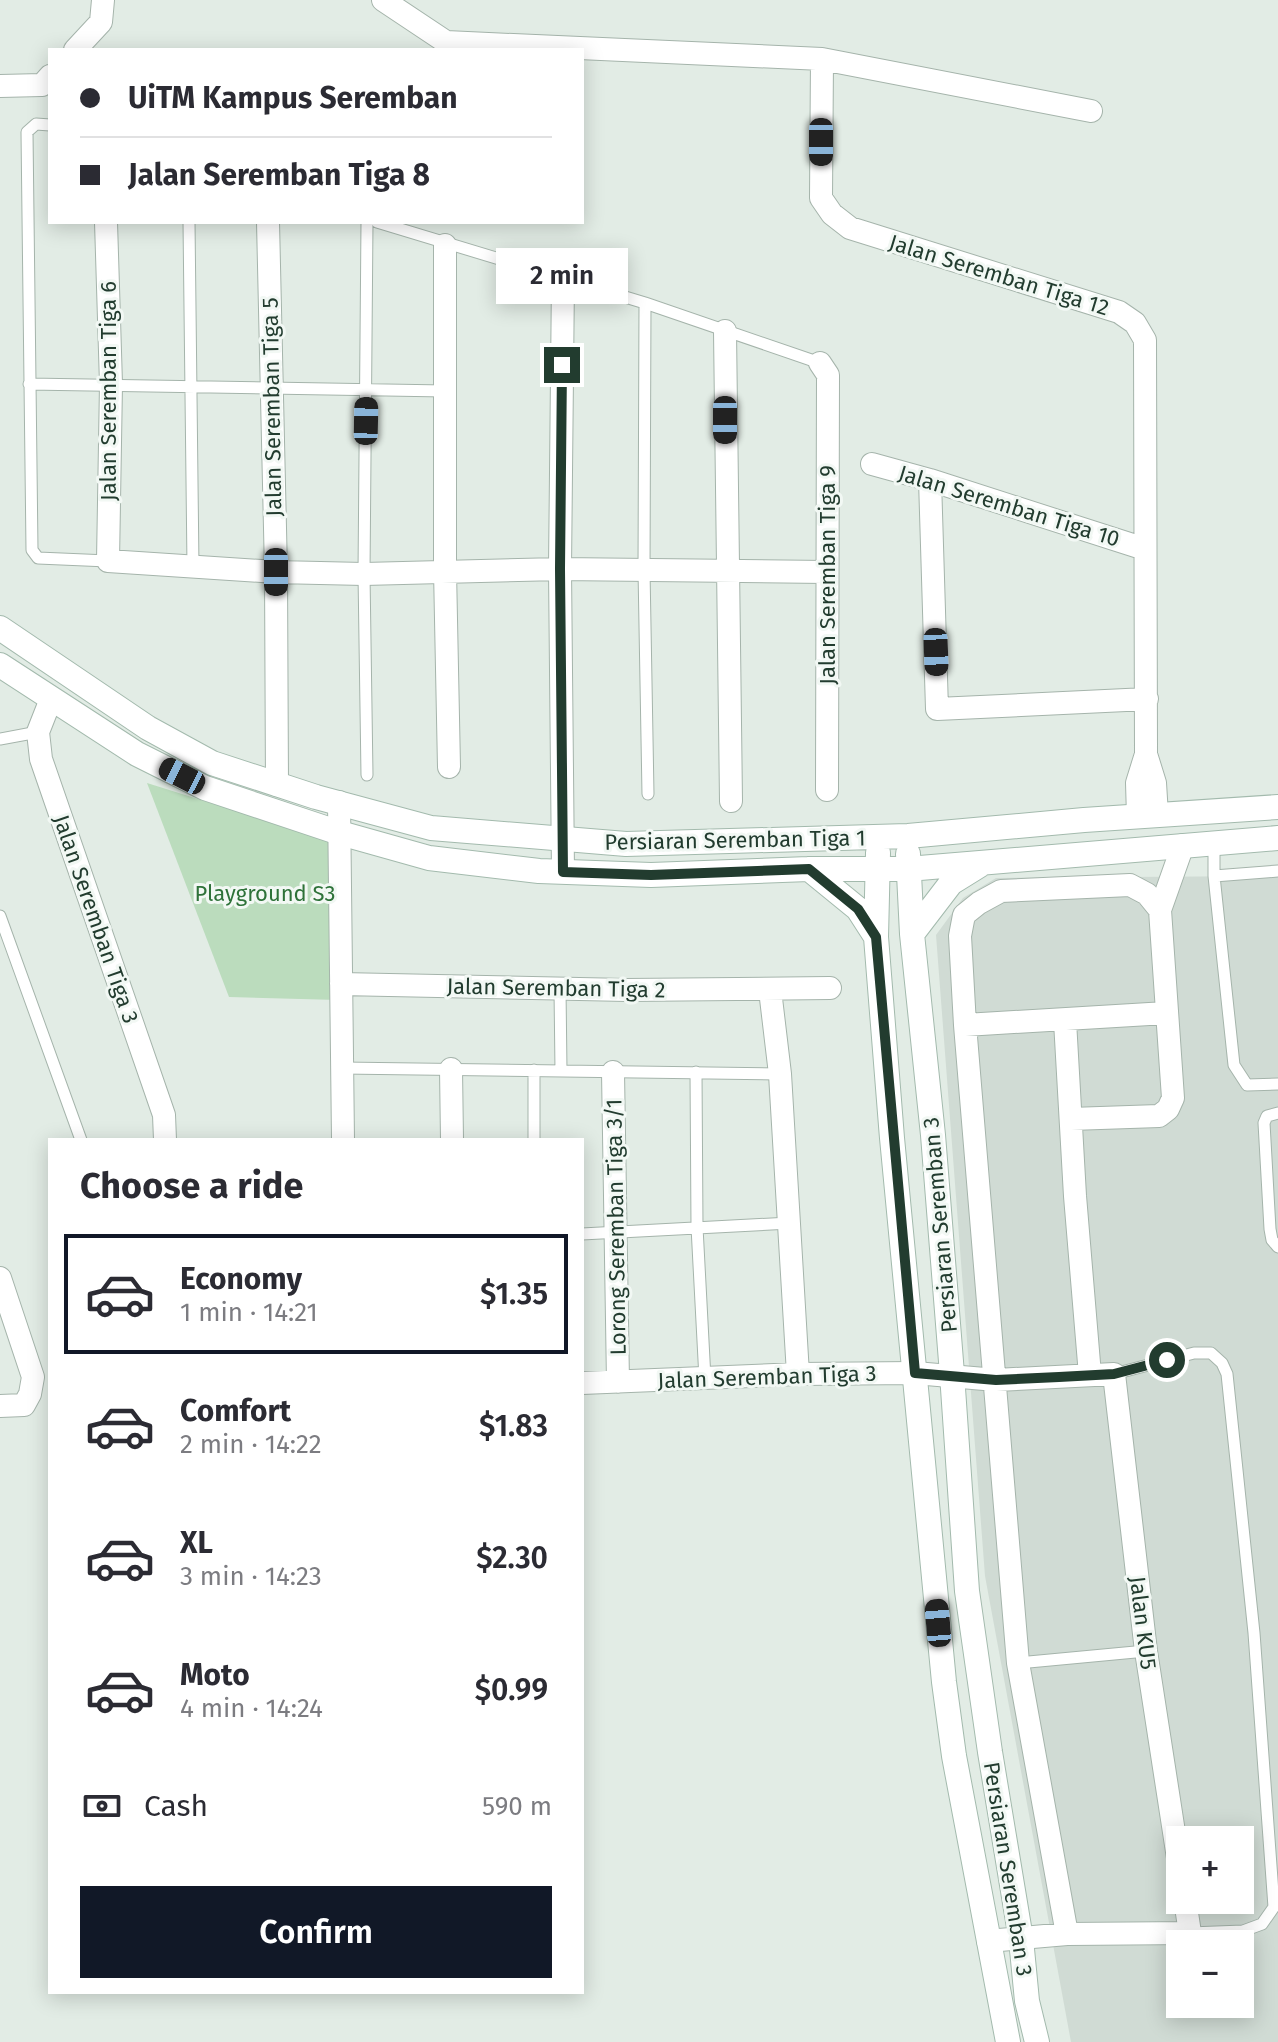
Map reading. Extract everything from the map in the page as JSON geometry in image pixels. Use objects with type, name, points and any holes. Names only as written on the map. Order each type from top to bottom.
[{"type":"main road","name":"Persiaran Seremban Tiga 1","points":[[0,628],[148,728],[212,763],[277,785],[431,828],[626,844],[908,836],[1278,807]]},
{"type":"main road","name":"Persiaran Seremban Tiga 1","points":[[0,665],[137,754],[205,788],[340,833],[429,858],[563,872],[651,875],[908,869],[1278,838]]},
{"type":"main road","name":"Persiaran Seremban 3","points":[[908,836],[912,934],[933,1135],[967,1591],[1021,1939],[1027,2001],[1037,2042]]},
{"type":"main road","name":"Persiaran Seremban 3","points":[[878,837],[876,937],[944,1682],[954,1756],[1008,2042]]},
{"type":"main road","points":[[912,934],[951,883],[985,862]]},
{"type":"main road","points":[[809,869],[858,909],[876,937]]},
{"type":"main road","points":[[954,1756],[990,1752]]},
{"type":"street","points":[[77,48],[101,22],[103,0]]},
{"type":"street","points":[[383,0],[446,42],[540,48]]},
{"type":"street","points":[[584,50],[822,59],[1091,111]]},
{"type":"street","name":"Jalan Seremban Tiga 12","points":[[822,59],[821,198],[832,214],[850,228],[1119,312],[1135,323],[1145,340],[1147,699],[1146,754],[1137,783],[1147,816]]},
{"type":"street","points":[[0,86],[42,85],[48,78]]},
{"type":"street","name":"Jalan Seremban Tiga 6","points":[[106,224],[111,384],[108,561]]},
{"type":"street","name":"Jalan Seremban Tiga 5","points":[[268,224],[276,572],[277,785]]},
{"type":"street","points":[[445,245],[445,570],[449,767]]},
{"type":"street","points":[[563,278],[560,569],[563,872]]},
{"type":"street","points":[[725,331],[731,801]]},
{"type":"street","name":"Jalan Seremban Tiga 9","points":[[820,363],[828,375],[827,790]]},
{"type":"street","name":"Jalan Seremban Tiga 10","points":[[872,464],[1145,549]]},
{"type":"street","points":[[930,480],[937,709],[1147,699]]},
{"type":"street","points":[[108,561],[193,568],[364,574],[560,569],[826,572]]},
{"type":"street","points":[[38,732],[51,699]]},
{"type":"street","name":"Jalan Seremban Tiga 3","points":[[38,732],[41,759],[164,1115],[165,1138]]},
{"type":"street","points":[[339,802],[343,1138]]},
{"type":"street","points":[[1071,1119],[1159,1116],[1168,1109],[1173,1098],[1160,910],[1183,845]]},
{"type":"street","points":[[1067,1934],[1018,1663],[960,936],[964,915],[1001,891],[1130,885],[1147,894],[1160,910]]},
{"type":"street","name":"Jalan Seremban Tiga 2","points":[[341,984],[560,989],[830,988]]},
{"type":"street","points":[[770,990],[780,1074],[791,1223],[798,1374]]},
{"type":"street","points":[[965,1025],[1166,1013]]},
{"type":"street","points":[[1065,1021],[1090,1375]]},
{"type":"street","points":[[451,1069],[452,1138]]},
{"type":"street","name":"Lorong Seremban Tiga 3/1","points":[[613,1072],[618,1382]]},
{"type":"street","points":[[0,1278],[33,1377],[24,1405],[0,1406]]},
{"type":"street","name":"Jalan Seremban Tiga 3","points":[[584,1383],[798,1374],[952,1374],[996,1380],[1114,1374]]},
{"type":"street","name":"Jalan KU5","points":[[1114,1374],[1146,1651],[1173,1826]]},
{"type":"street","points":[[988,1941],[1067,1934],[1166,1933]]},
{"type":"lane","points":[[48,125],[36,124],[27,132],[32,550],[38,558],[108,561]]},
{"type":"lane","points":[[189,224],[193,568]]},
{"type":"lane","points":[[367,224],[364,574],[367,775]]},
{"type":"lane","points":[[383,224],[645,303],[820,363]]},
{"type":"lane","points":[[645,303],[644,570],[648,794]]},
{"type":"lane","points":[[29,384],[445,391]]},
{"type":"lane","points":[[0,739],[38,732]]},
{"type":"lane","points":[[1214,843],[1214,876],[1234,1065],[1247,1085],[1278,1084]]},
{"type":"lane","points":[[1214,876],[1278,871]]},
{"type":"lane","points":[[0,916],[80,1138]]},
{"type":"lane","points":[[560,989],[561,1070]]},
{"type":"lane","points":[[342,1068],[780,1074]]},
{"type":"lane","points":[[534,1070],[534,1138]]},
{"type":"lane","points":[[696,1072],[697,1227],[705,1379]]},
{"type":"lane","points":[[1278,1113],[1267,1116],[1264,1123],[1270,1229],[1272,1240],[1278,1247]]},
{"type":"lane","points":[[584,1234],[791,1223]]},
{"type":"lane","points":[[1114,1374],[1194,1353],[1211,1353],[1222,1363],[1227,1374],[1254,1633],[1274,1907],[1262,1924],[1246,1930]]},
{"type":"lane","points":[[1018,1663],[1146,1651]]},
{"type":"shaded area","points":[[1278,876],[1278,2042],[1071,2042],[985,1576],[936,935],[963,898],[996,878]]},
{"type":"green space","name":"Playground S3","points":[[147,783],[332,841],[338,1000],[229,997]]},
{"type":"route","points":[[562,365],[560,569],[563,872],[651,875],[809,869],[858,909],[876,937],[915,1373],[996,1380],[1059,1377],[1114,1374],[1167,1360]]}]
